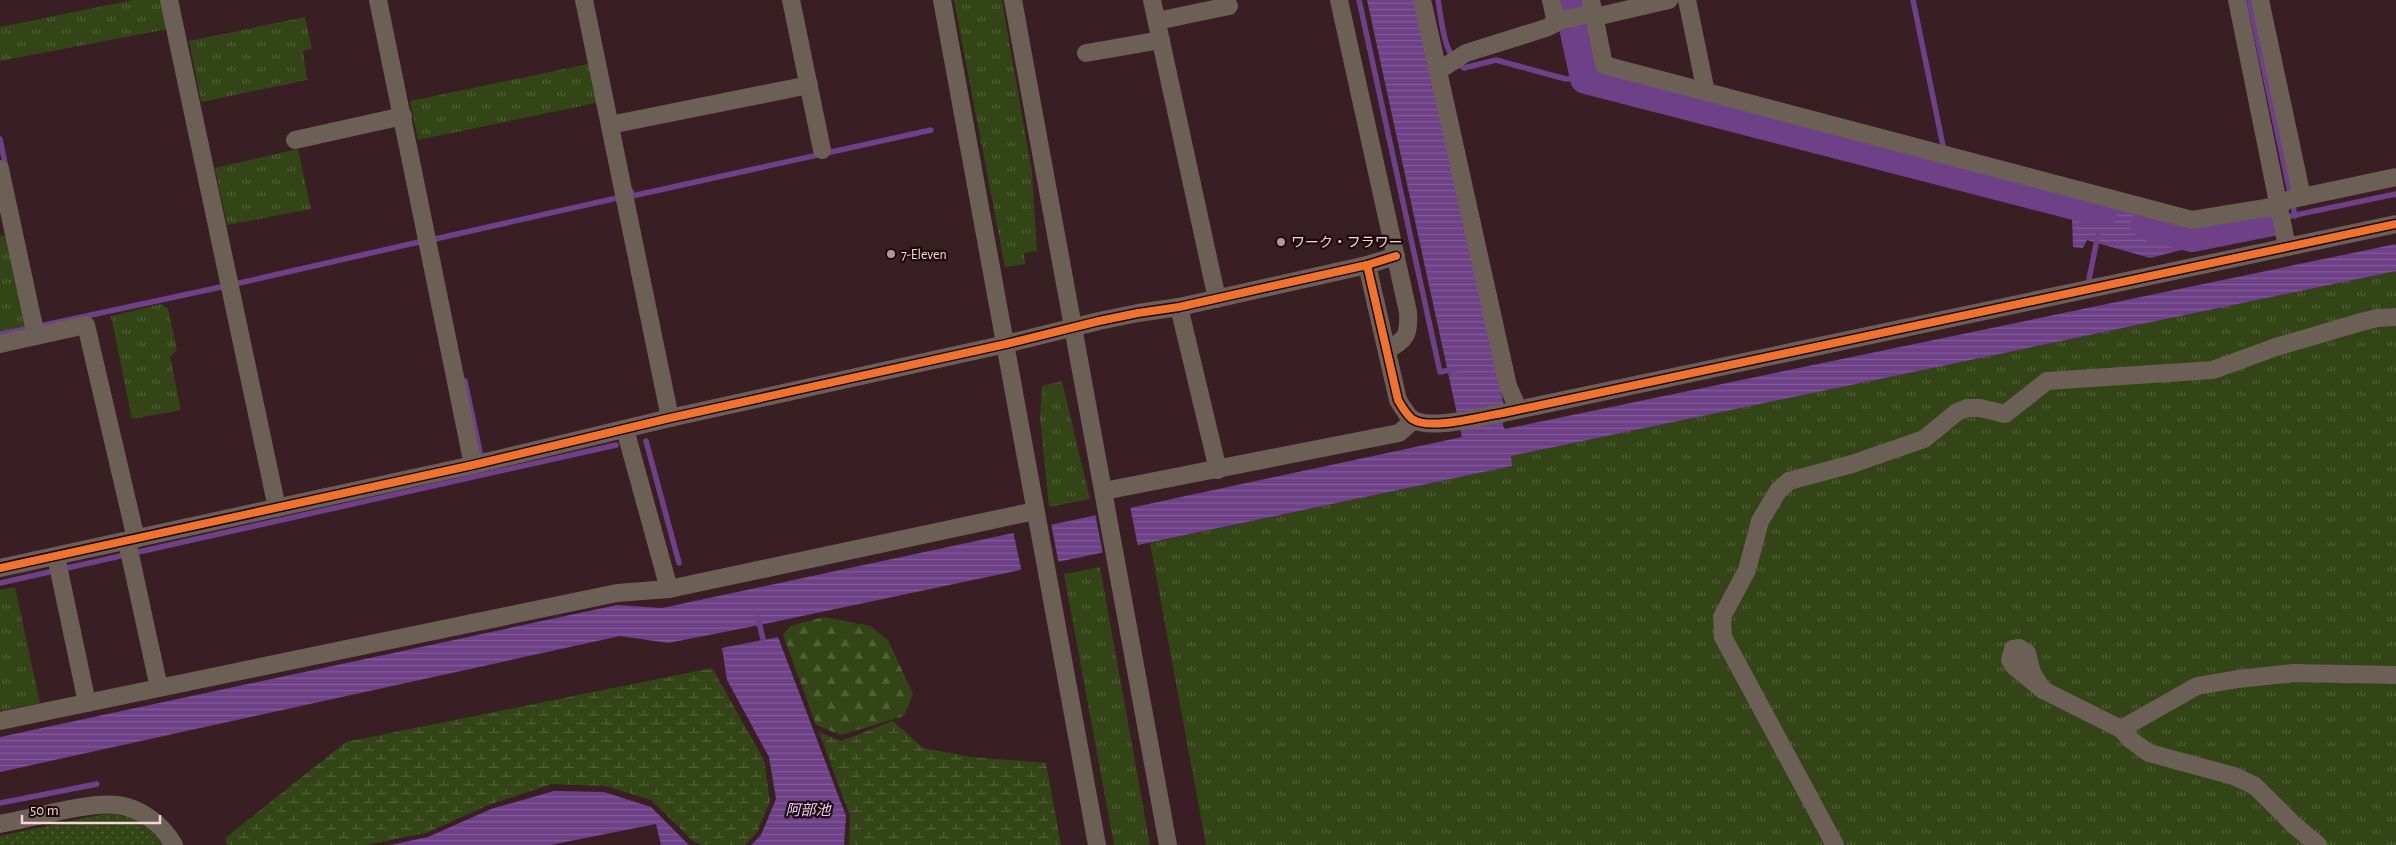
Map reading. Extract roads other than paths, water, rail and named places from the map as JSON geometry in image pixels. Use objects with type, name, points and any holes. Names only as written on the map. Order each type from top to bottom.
[{"type":"street","points":[[169,0],[277,508]]},
{"type":"street","points":[[378,0],[473,466]]},
{"type":"street","points":[[584,0],[670,418]]},
{"type":"street","points":[[791,0],[822,150]]},
{"type":"street","points":[[942,0],[1098,845]]},
{"type":"street","points":[[1013,0],[1168,845]]},
{"type":"street","points":[[1152,0],[1217,299]]},
{"type":"street","points":[[1339,0],[1408,312],[1409,330],[1400,343],[1387,350]]},
{"type":"street","points":[[1422,0],[1449,63],[1508,386],[1510,411]]},
{"type":"street","points":[[1551,0],[1559,22]]},
{"type":"street","points":[[1449,63],[1591,11],[1669,0]]},
{"type":"street","points":[[1687,0],[1706,92]]},
{"type":"street","points":[[2237,0],[2288,206]]},
{"type":"street","points":[[2260,0],[2288,206],[2287,247]]},
{"type":"street","points":[[1157,21],[1229,6]]},
{"type":"street","points":[[1591,11],[1604,65],[2192,220],[2288,206],[2396,178]]},
{"type":"street","points":[[1086,53],[1161,40]]},
{"type":"street","points":[[610,125],[809,85]]},
{"type":"street","points":[[295,140],[403,116]]},
{"type":"street","points":[[0,169],[36,336]]},
{"type":"street","points":[[1367,265],[1398,400],[1405,412],[1414,420],[1439,423],[1510,411],[2396,224]]},
{"type":"street","points":[[0,568],[58,566],[277,508],[473,466],[670,418],[1138,313],[1180,308],[1367,265],[1396,256]]},
{"type":"street","points":[[1180,308],[1218,470]]},
{"type":"street","points":[[1835,845],[1723,637],[1721,627],[1722,617],[1747,570],[1760,521],[1783,486],[1796,477],[1852,464],[1924,439],[1957,412],[1967,408],[1980,408],[2004,414],[2047,381],[2213,370],[2276,347],[2361,322],[2377,318],[2396,317]]},
{"type":"street","points":[[0,344],[86,325],[159,688]]},
{"type":"street","points":[[1105,498],[1218,470],[1399,433],[1414,420]]},
{"type":"street","points":[[625,429],[670,589]]},
{"type":"street","points":[[0,721],[617,593],[670,589],[1036,515]]},
{"type":"street","points":[[58,566],[87,703]]},
{"type":"street","points":[[2121,729],[2197,686],[2294,673],[2396,675]]},
{"type":"street","points":[[2042,690],[2121,729],[2131,740],[2149,753],[2234,776],[2255,786],[2294,825],[2318,845]]},
{"type":"street","points":[[0,824],[93,806],[116,804],[143,812],[167,833],[174,845]]},
{"type":"water","points":[[1367,0],[1414,0],[1504,405],[1503,426],[1505,429],[2396,244],[2396,271],[1511,456],[1512,466],[760,625],[668,643],[620,636],[0,772],[0,737],[617,605],[662,608],[1462,437]]},
{"type":"water","points":[[2061,192],[2190,228],[2193,247],[2150,258],[2087,240],[2083,248],[2073,247],[2072,219],[2058,205]]},
{"type":"water","name":"阿部池","points":[[778,637],[846,816],[844,845],[751,845],[761,835],[776,799],[769,757],[727,680],[722,648]]},
{"type":"water","points":[[554,791],[604,792],[651,807],[689,845],[661,845],[656,824],[550,845],[390,845],[428,837],[491,809]]},
{"type":"waterway","points":[[1359,0],[1440,372],[1455,369]]},
{"type":"waterway","points":[[1438,0],[1442,28],[1448,47],[1457,63],[1464,68],[1496,60],[1566,79],[1586,78]]},
{"type":"waterway","points":[[1569,0],[1586,78],[2102,211]]},
{"type":"waterway","points":[[1913,0],[1948,170]]},
{"type":"waterway","points":[[2249,0],[2295,216]]},
{"type":"waterway","points":[[631,191],[632,196],[931,130]]},
{"type":"waterway","points":[[0,139],[6,168]]},
{"type":"waterway","points":[[2272,220],[2396,194]]},
{"type":"waterway","points":[[435,239],[617,198]]},
{"type":"waterway","points":[[2147,224],[2192,236],[2272,220]]},
{"type":"waterway","points":[[2089,279],[2098,235]]},
{"type":"waterway","points":[[235,284],[419,242]]},
{"type":"waterway","points":[[39,323],[40,326],[221,287]]},
{"type":"waterway","points":[[0,334],[25,329]]},
{"type":"waterway","points":[[465,381],[480,452]]},
{"type":"waterway","points":[[646,441],[679,563]]},
{"type":"waterway","points":[[0,583],[616,445]]},
{"type":"waterway","points":[[758,618],[763,639]]},
{"type":"waterway","points":[[0,803],[97,784]]},
{"type":"place","name":"ワーク・フラワー","points":[[1281,242]]},
{"type":"place","name":"7-Eleven","points":[[891,254]]}]
